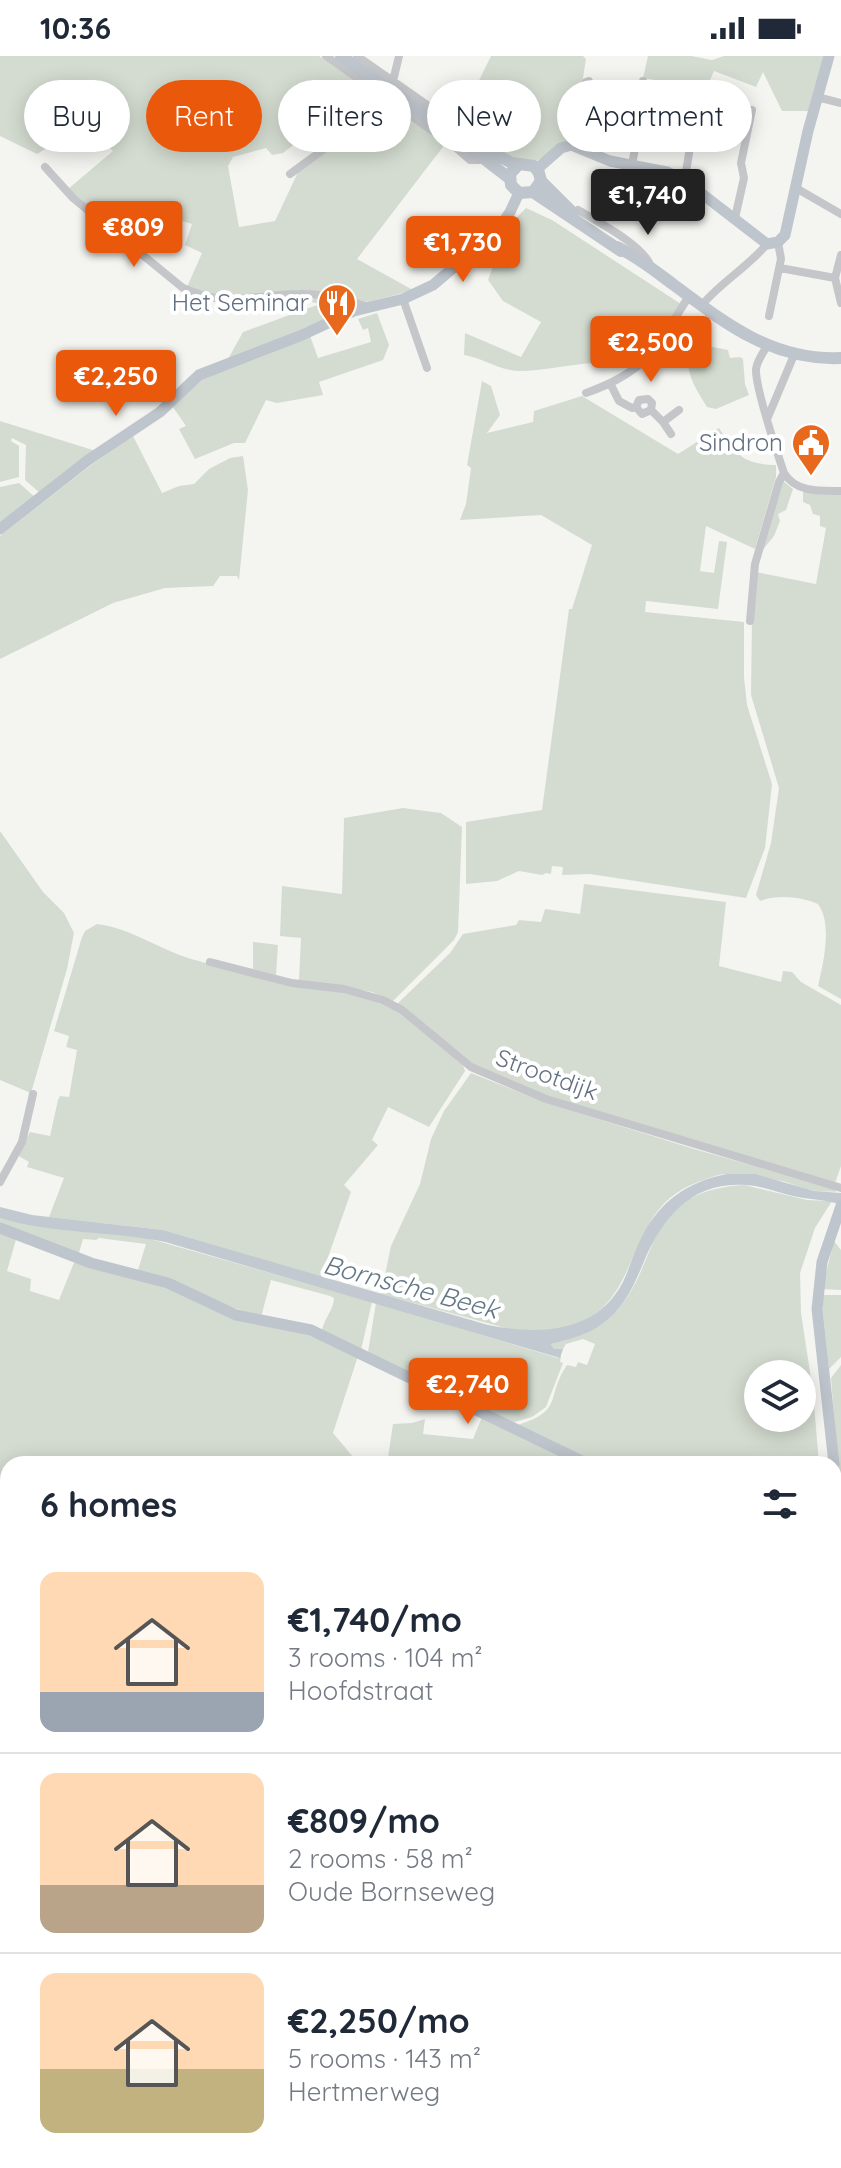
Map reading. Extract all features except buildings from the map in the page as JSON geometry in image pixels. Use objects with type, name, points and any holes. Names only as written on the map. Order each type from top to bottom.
[{"type":"main road","points":[[341,56],[489,156],[518,165],[526,163],[532,184],[584,225],[607,234],[617,247],[651,275],[676,287]]},
{"type":"main road","points":[[489,156],[509,178],[513,189],[532,184]]},
{"type":"main road","points":[[509,178],[518,165]]},
{"type":"main road","points":[[617,247],[641,259],[702,305],[767,346],[794,355],[841,358]]},
{"type":"street","points":[[326,56],[361,80]]},
{"type":"street","points":[[357,56],[392,80]]},
{"type":"street","points":[[393,80],[399,56]]},
{"type":"street","points":[[702,305],[722,284],[785,235],[829,56]]},
{"type":"street","points":[[411,94],[456,125],[484,137],[489,156],[470,160],[411,115]]},
{"type":"street","points":[[817,97],[841,103]]},
{"type":"street","points":[[290,174],[320,152]]},
{"type":"street","points":[[0,529],[88,460],[160,412],[199,375],[368,307],[403,299],[437,282],[482,245],[558,152]]},
{"type":"street","points":[[588,152],[610,161],[667,172],[684,180],[772,243],[781,259],[769,316]]},
{"type":"street","points":[[632,165],[634,152]]},
{"type":"street","points":[[684,180],[691,152]]},
{"type":"street","points":[[735,218],[744,178],[741,163],[743,152]]},
{"type":"street","points":[[45,167],[73,198],[183,288],[218,300],[304,294],[368,307]]},
{"type":"street","points":[[796,188],[841,214]]},
{"type":"street","points":[[578,210],[607,234],[640,251],[650,262],[651,268]]},
{"type":"street","points":[[840,299],[835,278],[841,255]]},
{"type":"street","points":[[780,268],[835,278]]},
{"type":"street","points":[[586,393],[631,371],[658,347],[689,296]]},
{"type":"street","points":[[403,299],[427,368]]},
{"type":"street","points":[[767,346],[756,371],[784,473],[789,481],[804,488],[841,491]]},
{"type":"street","points":[[768,418],[794,355]]},
{"type":"street","points":[[610,383],[619,401],[632,408],[639,400],[652,403],[651,410],[671,434]]},
{"type":"street","points":[[663,422],[679,410]]},
{"type":"street","points":[[750,621],[755,564],[774,496],[784,473]]},
{"type":"street","name":"Strootdijk","points":[[210,962],[292,983],[344,989],[383,1000],[402,1010],[471,1067],[504,1083],[546,1099],[841,1188]]},
{"type":"street","points":[[0,1182],[22,1142],[33,1094]]},
{"type":"street","points":[[833,1456],[817,1309],[822,1262],[841,1206]]},
{"type":"street","points":[[0,1228],[91,1263],[161,1280],[236,1315],[319,1334],[571,1456]]},
{"type":"shaded area","points":[[0,56],[319,56],[354,80],[278,80],[278,152],[283,153],[272,155],[266,148],[262,149],[262,80],[146,80],[146,152],[251,152],[233,157],[228,166],[239,227],[275,221],[299,170],[324,152],[411,152],[411,118],[427,130],[427,152],[439,152],[357,259],[413,290],[369,302],[303,290],[225,297],[187,287],[202,253],[185,245],[192,224],[159,214],[146,238],[125,222],[117,232],[68,189],[112,152],[130,152],[130,80],[24,80],[24,148],[0,136]]},
{"type":"shaded area","points":[[491,56],[583,56],[586,59],[583,80],[557,80],[557,148],[538,160],[528,162],[497,152],[541,152],[541,80],[479,80]]},
{"type":"shaded area","points":[[648,56],[691,56],[712,60],[724,56],[826,56],[811,111],[782,111],[763,72],[756,87],[752,85],[752,80],[738,80],[714,71],[710,80],[643,78]]},
{"type":"shaded area","points":[[526,208],[552,220],[681,304],[674,320],[631,367],[589,363],[518,371],[464,355],[465,333],[521,357],[541,322],[503,301],[488,280],[500,247],[496,239]]},
{"type":"shaded area","points":[[301,295],[358,306],[228,359],[243,332],[320,304],[303,300],[256,306],[259,300]]},
{"type":"shaded area","points":[[377,313],[389,345],[383,360],[319,382],[323,395],[277,403],[266,400],[245,443],[234,443],[195,459],[179,429],[186,426],[173,407],[198,380],[309,333],[318,358],[371,342],[368,328],[363,330],[358,319]]},
{"type":"shaded area","points":[[713,347],[728,350],[730,358],[743,359],[749,395],[716,409],[707,407],[688,366],[689,350]]},
{"type":"shaded area","points":[[482,381],[491,386],[500,415],[487,433],[533,422],[534,411],[582,396],[678,454],[719,428],[731,445],[748,460],[776,465],[776,477],[755,549],[706,526],[700,571],[714,573],[719,541],[727,542],[718,609],[646,601],[645,612],[744,622],[747,705],[772,784],[765,848],[746,898],[590,874],[562,875],[563,867],[552,866],[551,874],[519,871],[497,881],[466,884],[466,822],[542,810],[569,609],[572,609],[592,545],[541,515],[460,520],[466,504],[471,468],[467,465]]},
{"type":"shaded area","points":[[0,421],[96,451],[40,493],[25,480],[26,445],[12,438],[11,441],[19,446],[19,477],[0,482]]},
{"type":"shaded area","points":[[133,436],[162,493],[194,484],[209,469],[230,458],[243,456],[248,490],[239,580],[237,576],[220,576],[213,586],[165,588],[113,603],[0,659],[0,536]]},
{"type":"shaded area","points":[[783,481],[793,489],[786,510],[778,514],[780,521],[774,536],[761,552]]},
{"type":"shaded area","points":[[19,483],[35,497],[0,525],[0,487]]},
{"type":"shaded area","points":[[803,492],[841,494],[841,999],[818,986],[826,933],[823,913],[818,904],[790,897],[760,901],[756,895],[771,843],[779,788],[751,695],[756,572],[816,584],[826,528],[820,526],[820,516],[813,514],[810,505],[803,502]]},
{"type":"shaded area","points":[[403,808],[441,813],[462,827],[458,932],[454,940],[393,1001],[372,992],[299,980],[301,938],[280,936],[282,886],[342,894],[344,818]]},
{"type":"shaded area","points":[[0,831],[43,892],[64,913],[74,933],[67,969],[31,1093],[0,1080]]},
{"type":"shaded area","points":[[584,884],[726,902],[719,966],[781,982],[783,971],[792,972],[801,982],[841,1005],[841,1166],[835,1183],[535,1093],[477,1067],[397,1004],[450,953],[463,934],[516,925],[519,920],[541,922],[545,909],[580,914]]},
{"type":"shaded area","points":[[97,924],[122,930],[195,960],[376,1000],[399,1011],[461,1060],[465,1071],[429,1127],[388,1107],[372,1140],[378,1145],[344,1185],[351,1192],[321,1277],[163,1230],[49,1217],[64,1178],[27,1167],[29,1162],[17,1155],[30,1132],[50,1136],[58,1100],[60,1096],[69,1097],[77,1050],[66,1047],[69,1036],[54,1031],[82,937],[85,931]]},
{"type":"shaded area","points":[[253,942],[278,945],[276,975],[253,969]]},
{"type":"shaded area","points":[[471,1073],[541,1101],[835,1189],[836,1192],[741,1175],[720,1175],[698,1182],[669,1199],[651,1221],[612,1297],[591,1317],[559,1328],[513,1330],[381,1294],[391,1246],[420,1184],[431,1139],[444,1111]]},
{"type":"shaded area","points":[[727,1174],[755,1174],[814,1191],[841,1193],[841,1205],[746,1185],[728,1185],[696,1195],[661,1228],[633,1286],[610,1318],[591,1331],[551,1344],[554,1349],[563,1349],[560,1358],[165,1242],[41,1227],[0,1218],[0,1207],[32,1215],[163,1230],[488,1325],[546,1330],[582,1321],[598,1312],[623,1282],[649,1224],[667,1203],[688,1187]]},
{"type":"shaded area","points":[[744,1185],[807,1200],[832,1201],[815,1228],[800,1273],[801,1313],[808,1360],[744,1360],[744,1432],[816,1432],[816,1428],[818,1456],[578,1456],[518,1425],[548,1408],[567,1365],[576,1367],[578,1362],[587,1365],[595,1344],[583,1339],[566,1344],[563,1349],[554,1349],[551,1344],[585,1333],[603,1323],[623,1304],[667,1219],[684,1203],[708,1191]]},
{"type":"shaded area","points":[[0,1218],[33,1225],[147,1238],[372,1302],[361,1350],[322,1330],[334,1302],[330,1296],[271,1280],[261,1317],[233,1310],[138,1270],[146,1244],[83,1239],[78,1256],[0,1226]]},
{"type":"shaded area","points":[[0,1230],[17,1236],[7,1271],[31,1279],[30,1291],[59,1300],[75,1260],[254,1315],[358,1356],[333,1433],[352,1456],[0,1456]]},
{"type":"shaded area","points":[[834,1241],[841,1250],[841,1290],[822,1289]]},
{"type":"shaded area","points":[[821,1295],[841,1295],[841,1357],[829,1369]]},
{"type":"shaded area","points":[[376,1303],[558,1358],[561,1356],[560,1362],[563,1363],[546,1407],[532,1417],[511,1423],[368,1352]]},
{"type":"shaded area","points":[[841,1365],[841,1456],[837,1456],[831,1378]]},
{"type":"shaded area","points":[[482,1417],[562,1456],[388,1456],[393,1424],[425,1419],[423,1434],[473,1439]]},
{"type":"place","name":"Het Seminar","points":[[337,337]]},
{"type":"place","name":"Sindron","points":[[811,477]]},
{"type":"water label","name":"Bornsche Beek","points":[[411,1287]]}]
